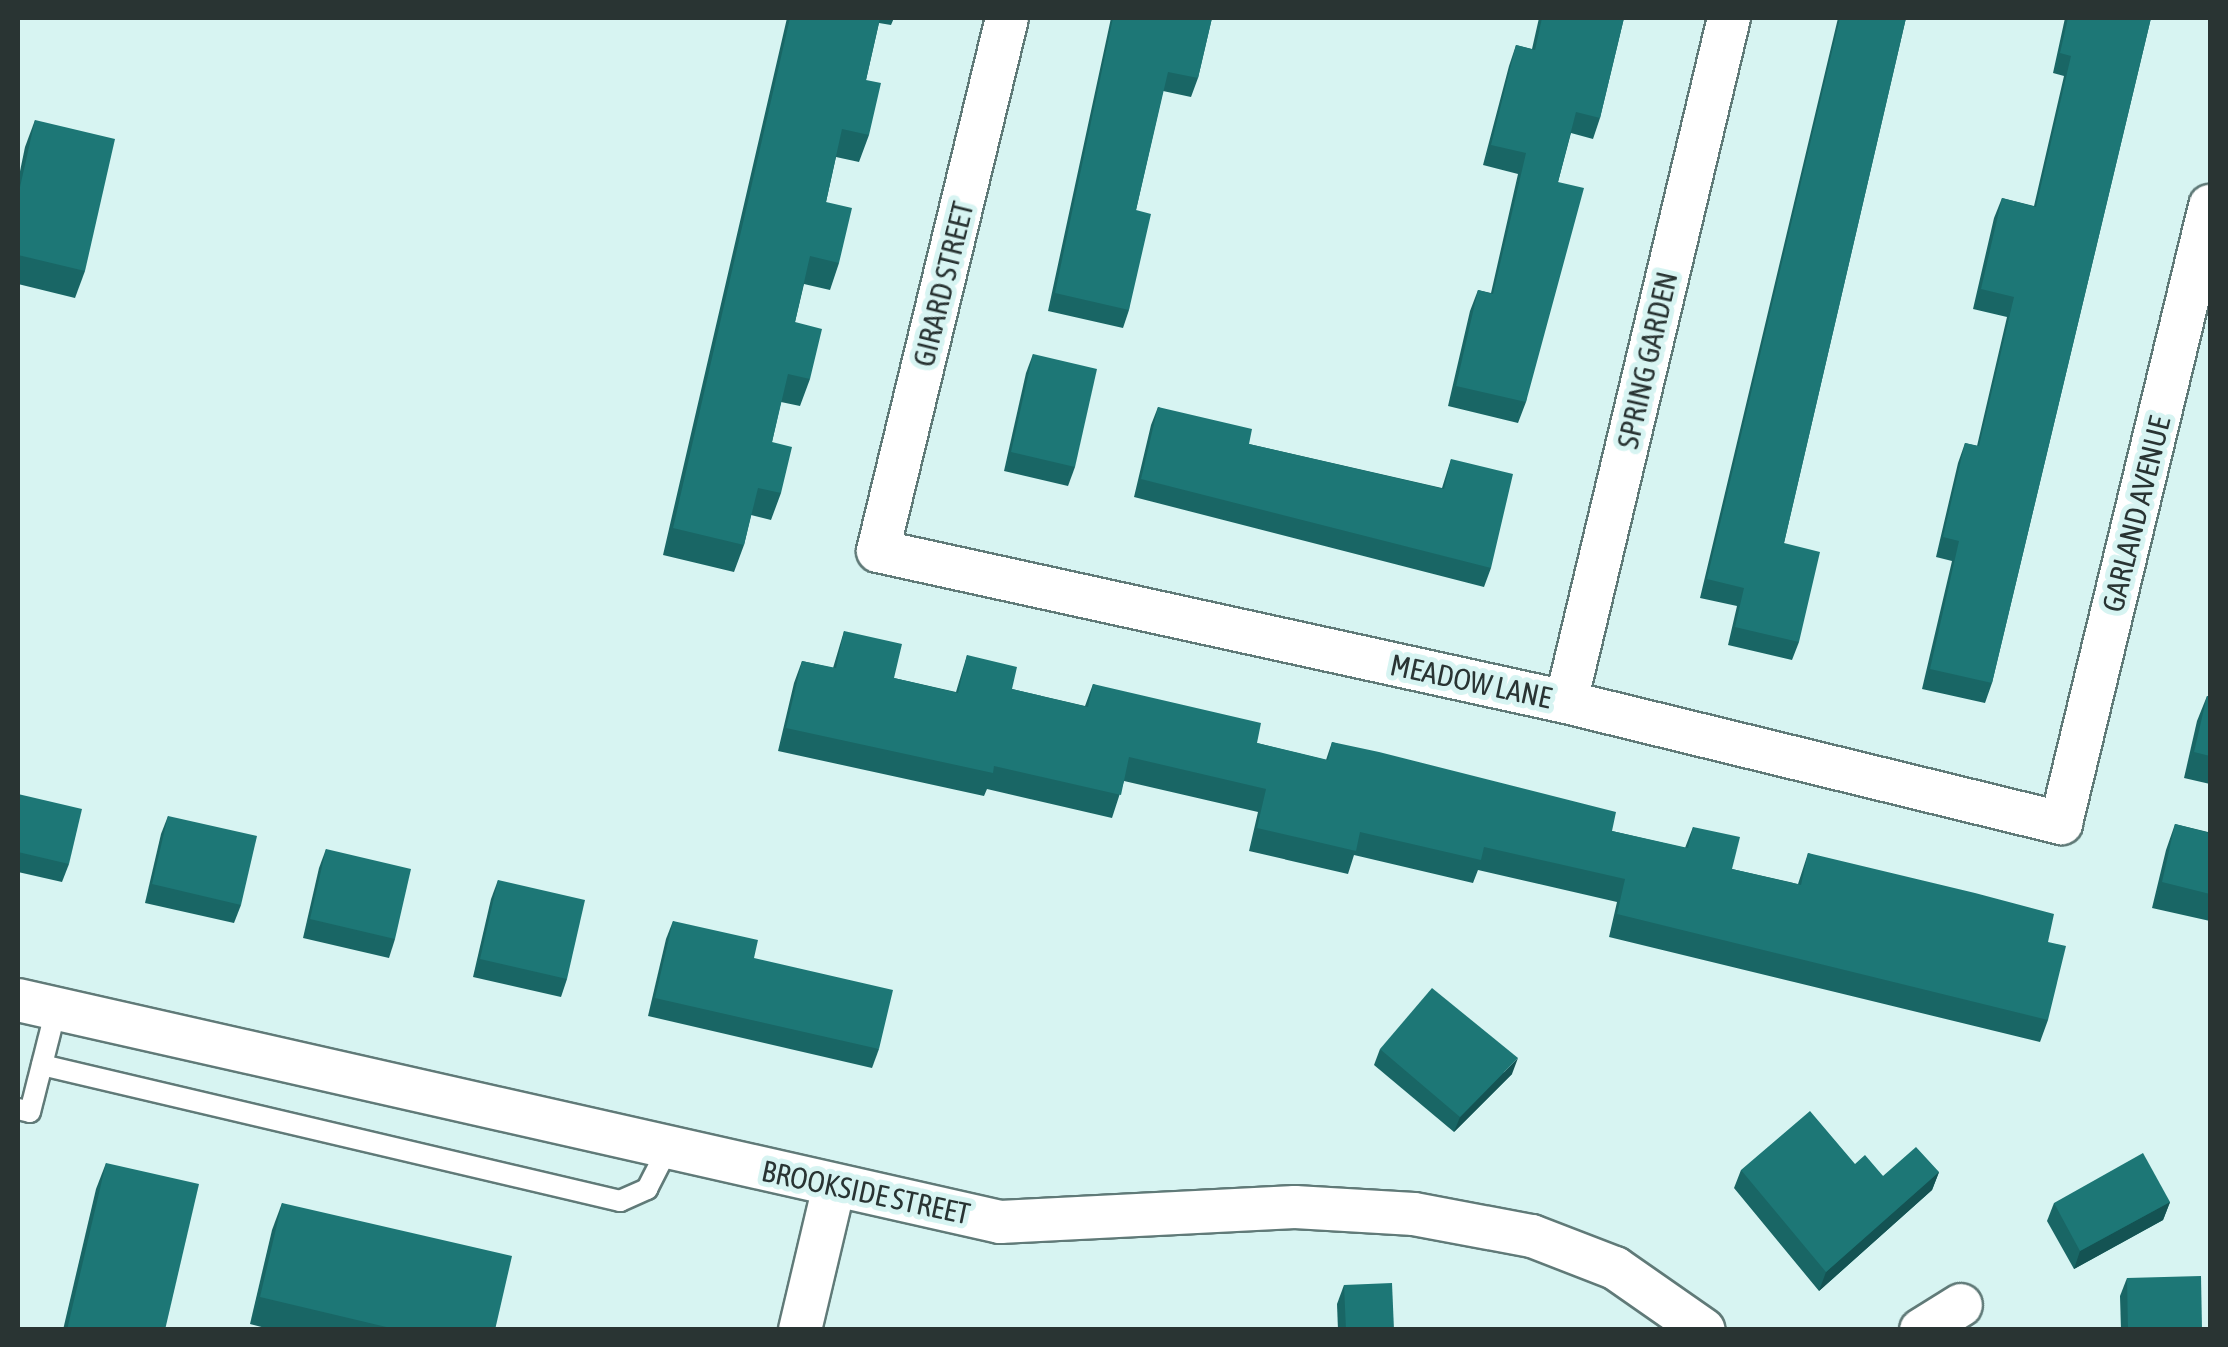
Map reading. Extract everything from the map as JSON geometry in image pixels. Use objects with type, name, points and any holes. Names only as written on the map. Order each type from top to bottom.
[{"type":"street","name":"GIRARD STREET","points":[[878,552],[1007,18]]},
{"type":"street","name":"SPRING GARDEN","points":[[1566,702],[1728,18]]},
{"type":"street","name":"GARLAND AVENUE","points":[[2061,823],[2210,206]]},
{"type":"street","name":"MEADOW LANE","points":[[878,552],[1566,702],[2061,823]]},
{"type":"street","name":"BROOKSIDE STREET","points":[[37,1004],[1000,1222],[1294,1207],[1414,1214],[1532,1236],[1615,1268],[1704,1330]]},
{"type":"street","points":[[800,1330],[834,1186]]},
{"type":"street","points":[[1921,1330],[1961,1305]]},
{"type":"lane","points":[[18,1109],[30,1112],[42,1065],[37,1004]]},
{"type":"lane","points":[[42,1065],[620,1201],[646,1189],[668,1148]]},
{"type":"building","points":[[790,18],[880,18],[866,80],[881,83],[869,135],[842,129],[826,202],[852,208],[839,263],[810,256],[795,322],[822,329],[810,379],[788,374],[772,442],[792,447],[781,493],[758,488],[744,545],[673,528]]},
{"type":"building","points":[[1113,18],[1212,18],[1198,78],[1168,72],[1136,210],[1151,214],[1129,310],[1055,293]]},
{"type":"building","points":[[1542,18],[1624,18],[1600,118],[1576,112],[1558,182],[1584,188],[1526,402],[1456,386],[1478,290],[1493,294],[1526,153],[1491,145],[1516,45],[1535,50]]},
{"type":"building","points":[[1840,18],[1906,18],[1784,543],[1820,552],[1799,642],[1735,627],[1744,588],[1707,579]]},
{"type":"building","points":[[2068,18],[2151,18],[1992,683],[1930,669],[1959,541],[1943,537],[1965,443],[1979,446],[2014,297],[1981,289],[2002,198],[2036,207],[2071,56],[2060,53]]},
{"type":"building","points":[[35,120],[115,139],[85,271],[18,255],[18,196]]},
{"type":"building","points":[[1033,354],[1097,369],[1075,467],[1011,452]]},
{"type":"building","points":[[1158,407],[1252,429],[1249,444],[1444,489],[1451,459],[1513,474],[1491,568],[1141,479]]},
{"type":"building","points":[[844,631],[902,644],[894,678],[958,693],[967,655],[1017,667],[1012,689],[1088,707],[1093,684],[1261,723],[1257,743],[1328,760],[1332,742],[1379,752],[1616,812],[1612,831],[1688,848],[1693,827],[1740,837],[1732,869],[1801,885],[1808,853],[2054,914],[2048,942],[2066,946],[2048,1020],[1617,914],[1625,879],[1484,847],[1481,860],[1360,832],[1356,851],[1257,828],[1266,789],[1129,757],[1121,795],[994,766],[993,773],[786,728],[802,661],[836,668]]},
{"type":"building","points":[[2210,696],[2210,756],[2194,752]]},
{"type":"building","points":[[18,794],[82,809],[69,864],[18,852]]},
{"type":"building","points":[[168,816],[257,836],[241,905],[152,884]]},
{"type":"building","points":[[2175,824],[2210,833],[2210,894],[2162,882]]},
{"type":"building","points":[[326,849],[411,869],[395,939],[310,919]]},
{"type":"building","points":[[498,880],[585,900],[567,979],[480,959]]},
{"type":"building","points":[[673,921],[758,940],[754,958],[893,990],[879,1049],[655,998]]},
{"type":"building","points":[[1432,988],[1518,1058],[1460,1117],[1380,1049]]},
{"type":"building","points":[[1810,1111],[1855,1164],[1865,1155],[1883,1176],[1916,1147],[1939,1172],[1826,1272],[1741,1170]]},
{"type":"building","points":[[2143,1153],[2170,1202],[2080,1251],[2054,1203]]},
{"type":"building","points":[[106,1163],[199,1184],[165,1330],[67,1330]]},
{"type":"building","points":[[282,1203],[512,1256],[495,1330],[399,1330],[260,1297]]},
{"type":"building","points":[[2201,1276],[2202,1329],[2128,1329],[2127,1278]]},
{"type":"building","points":[[1392,1283],[1394,1330],[1346,1330],[1344,1285]]}]
